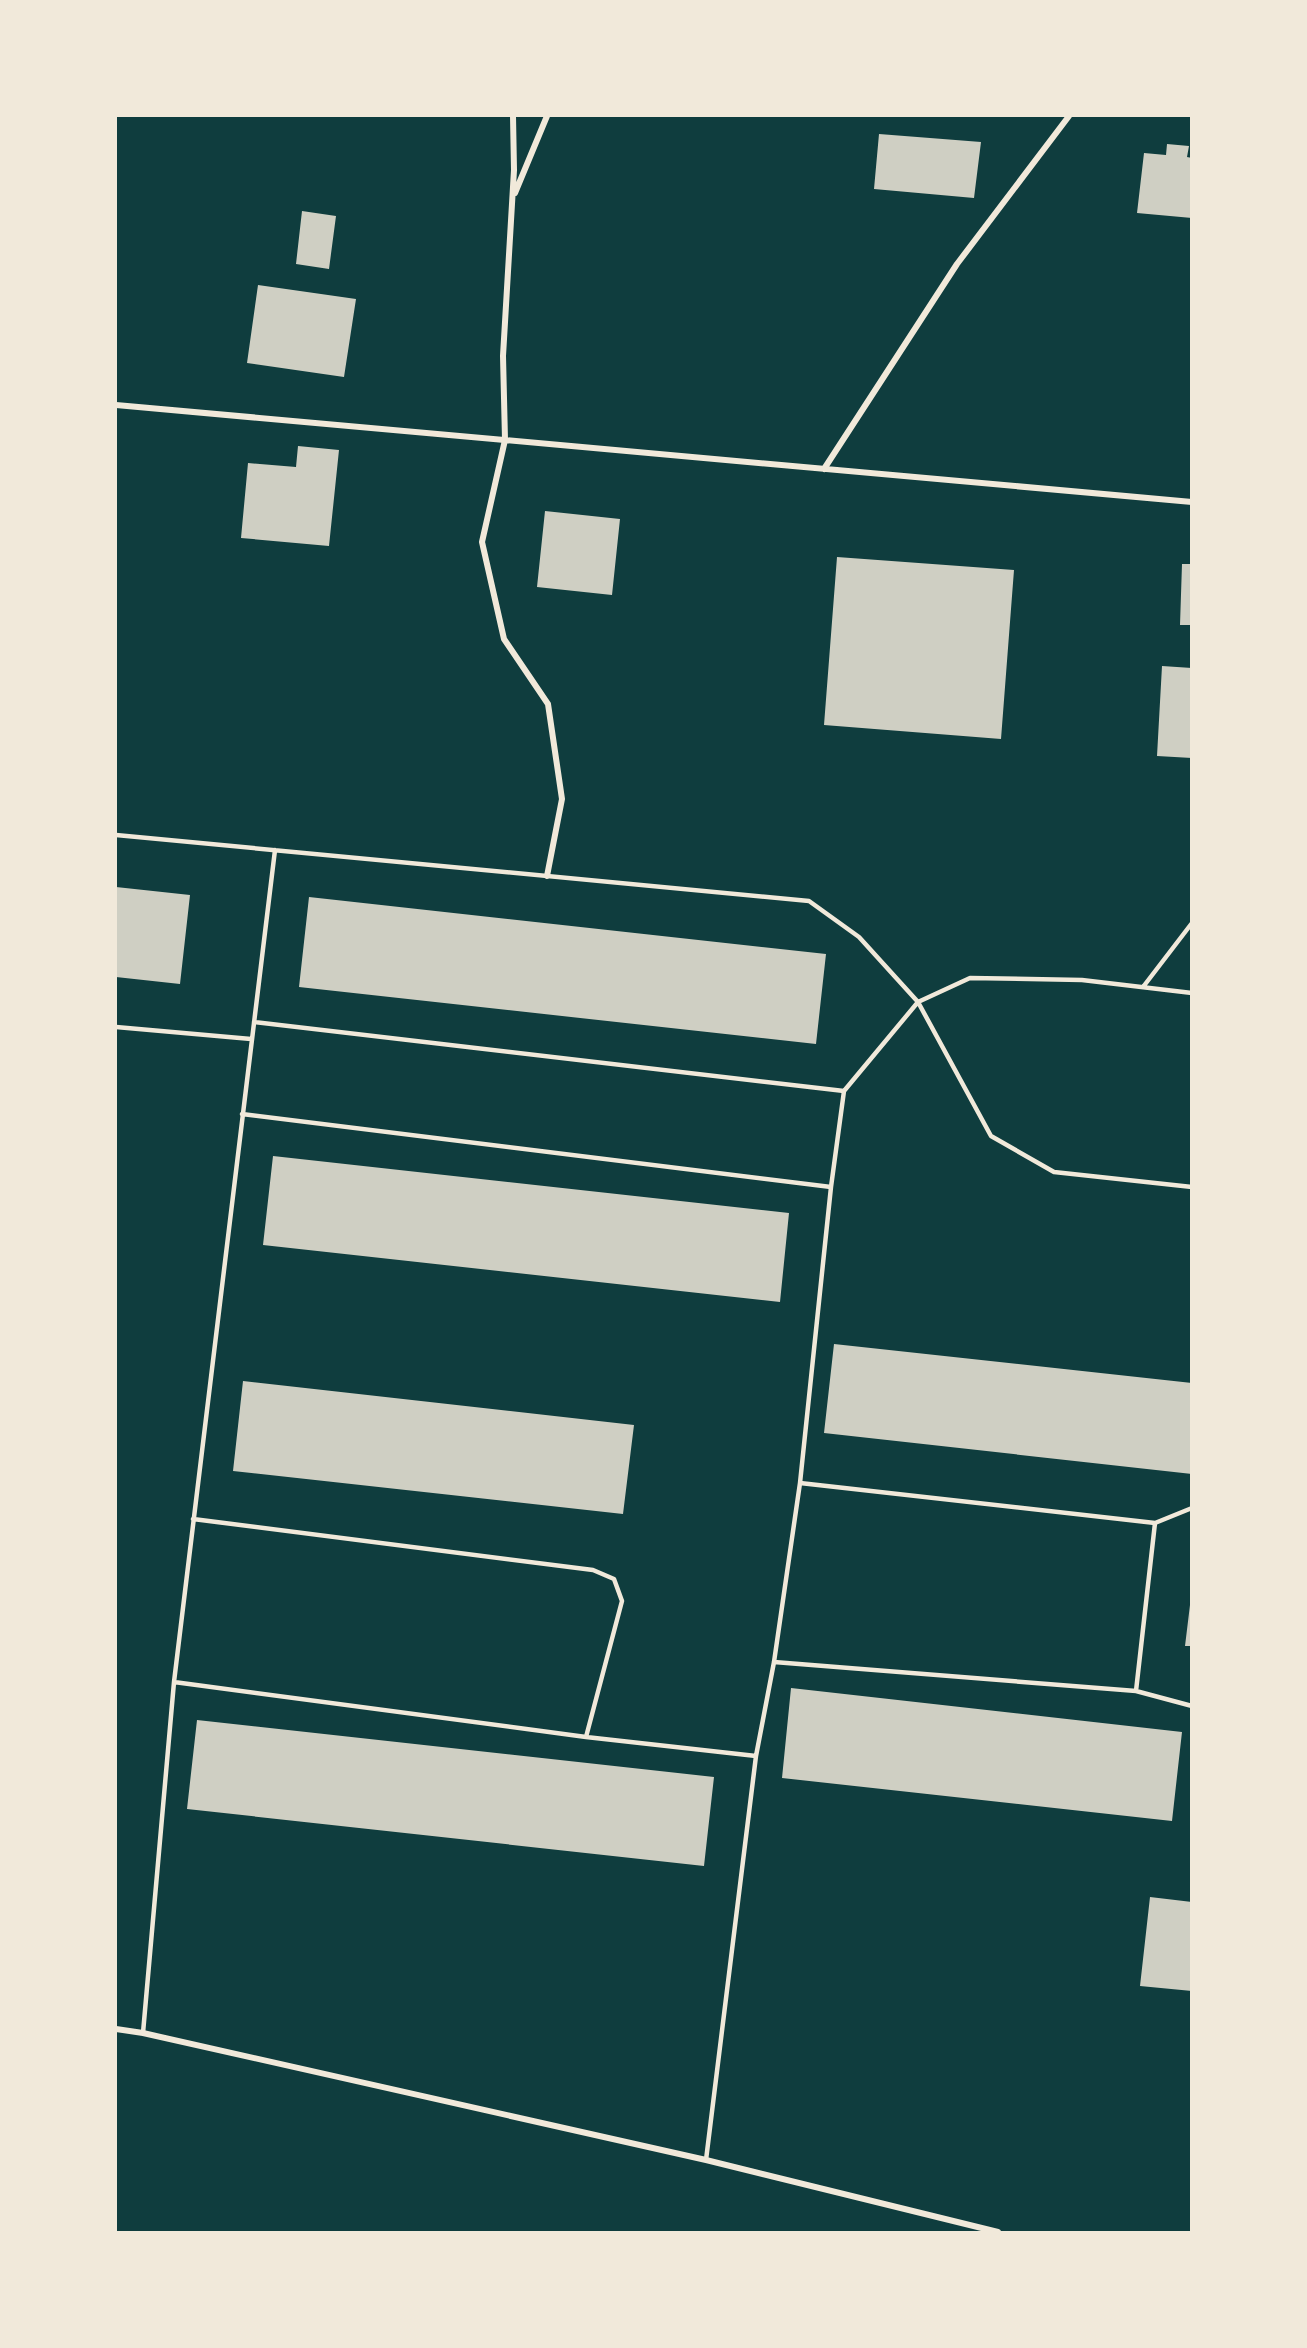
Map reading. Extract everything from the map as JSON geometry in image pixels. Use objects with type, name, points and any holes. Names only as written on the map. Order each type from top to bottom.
[{"type":"street","points":[[513,116],[514,170],[503,356],[505,440],[482,542],[504,639],[548,704],[562,799],[548,876]]},
{"type":"street","points":[[512,199],[547,116]]},
{"type":"street","points":[[824,468],[957,264],[1069,116]]},
{"type":"street","points":[[116,405],[1191,502]]},
{"type":"street","points":[[116,2028],[143,2032],[706,2160],[998,2232]]},
{"type":"lane","points":[[116,835],[809,901],[859,938],[918,1002],[991,1137],[1054,1172],[1191,1187]]},
{"type":"lane","points":[[143,2032],[174,1682],[274,850]]},
{"type":"lane","points":[[1143,987],[1191,923]]},
{"type":"lane","points":[[706,2160],[756,1756],[774,1662],[800,1483],[831,1187],[844,1091],[918,1002],[970,978],[1082,980],[1191,993]]},
{"type":"lane","points":[[254,1022],[844,1091]]},
{"type":"lane","points":[[116,1027],[251,1039]]},
{"type":"lane","points":[[242,1114],[831,1187]]},
{"type":"lane","points":[[800,1483],[1155,1523],[1191,1508]]},
{"type":"lane","points":[[194,1519],[593,1570],[614,1579],[622,1601],[586,1737]]},
{"type":"lane","points":[[1136,1691],[1155,1523]]},
{"type":"lane","points":[[774,1662],[1136,1691],[1191,1706]]},
{"type":"lane","points":[[174,1682],[586,1737],[756,1756]]},
{"type":"building","points":[[879,134],[981,142],[974,198],[874,189]]},
{"type":"building","points":[[1167,144],[1189,146],[1187,157],[1192,158],[1192,218],[1137,213],[1144,153],[1166,155]]},
{"type":"building","points":[[302,211],[336,216],[329,269],[296,264]]},
{"type":"building","points":[[258,285],[356,299],[344,377],[247,363]]},
{"type":"building","points":[[298,446],[339,450],[329,546],[241,538],[248,463],[296,467]]},
{"type":"building","points":[[545,511],[620,519],[612,595],[537,587]]},
{"type":"building","points":[[837,557],[1014,570],[1001,739],[824,725]]},
{"type":"building","points":[[1182,564],[1192,564],[1192,625],[1180,625]]},
{"type":"building","points":[[1162,666],[1192,668],[1192,758],[1157,756]]},
{"type":"building","points":[[116,887],[190,895],[180,984],[116,977]]},
{"type":"building","points":[[309,897],[826,954],[816,1044],[299,987]]},
{"type":"building","points":[[273,1156],[789,1213],[780,1302],[263,1245]]},
{"type":"building","points":[[834,1344],[1192,1383],[1192,1474],[824,1433]]},
{"type":"building","points":[[243,1381],[634,1425],[623,1514],[233,1471]]},
{"type":"building","points":[[1190,1605],[1192,1605],[1192,1646],[1185,1646]]},
{"type":"building","points":[[791,1688],[1182,1732],[1172,1821],[782,1778]]},
{"type":"building","points":[[197,1720],[714,1777],[704,1866],[187,1809]]},
{"type":"building","points":[[1150,1897],[1192,1902],[1192,1991],[1140,1986]]}]
